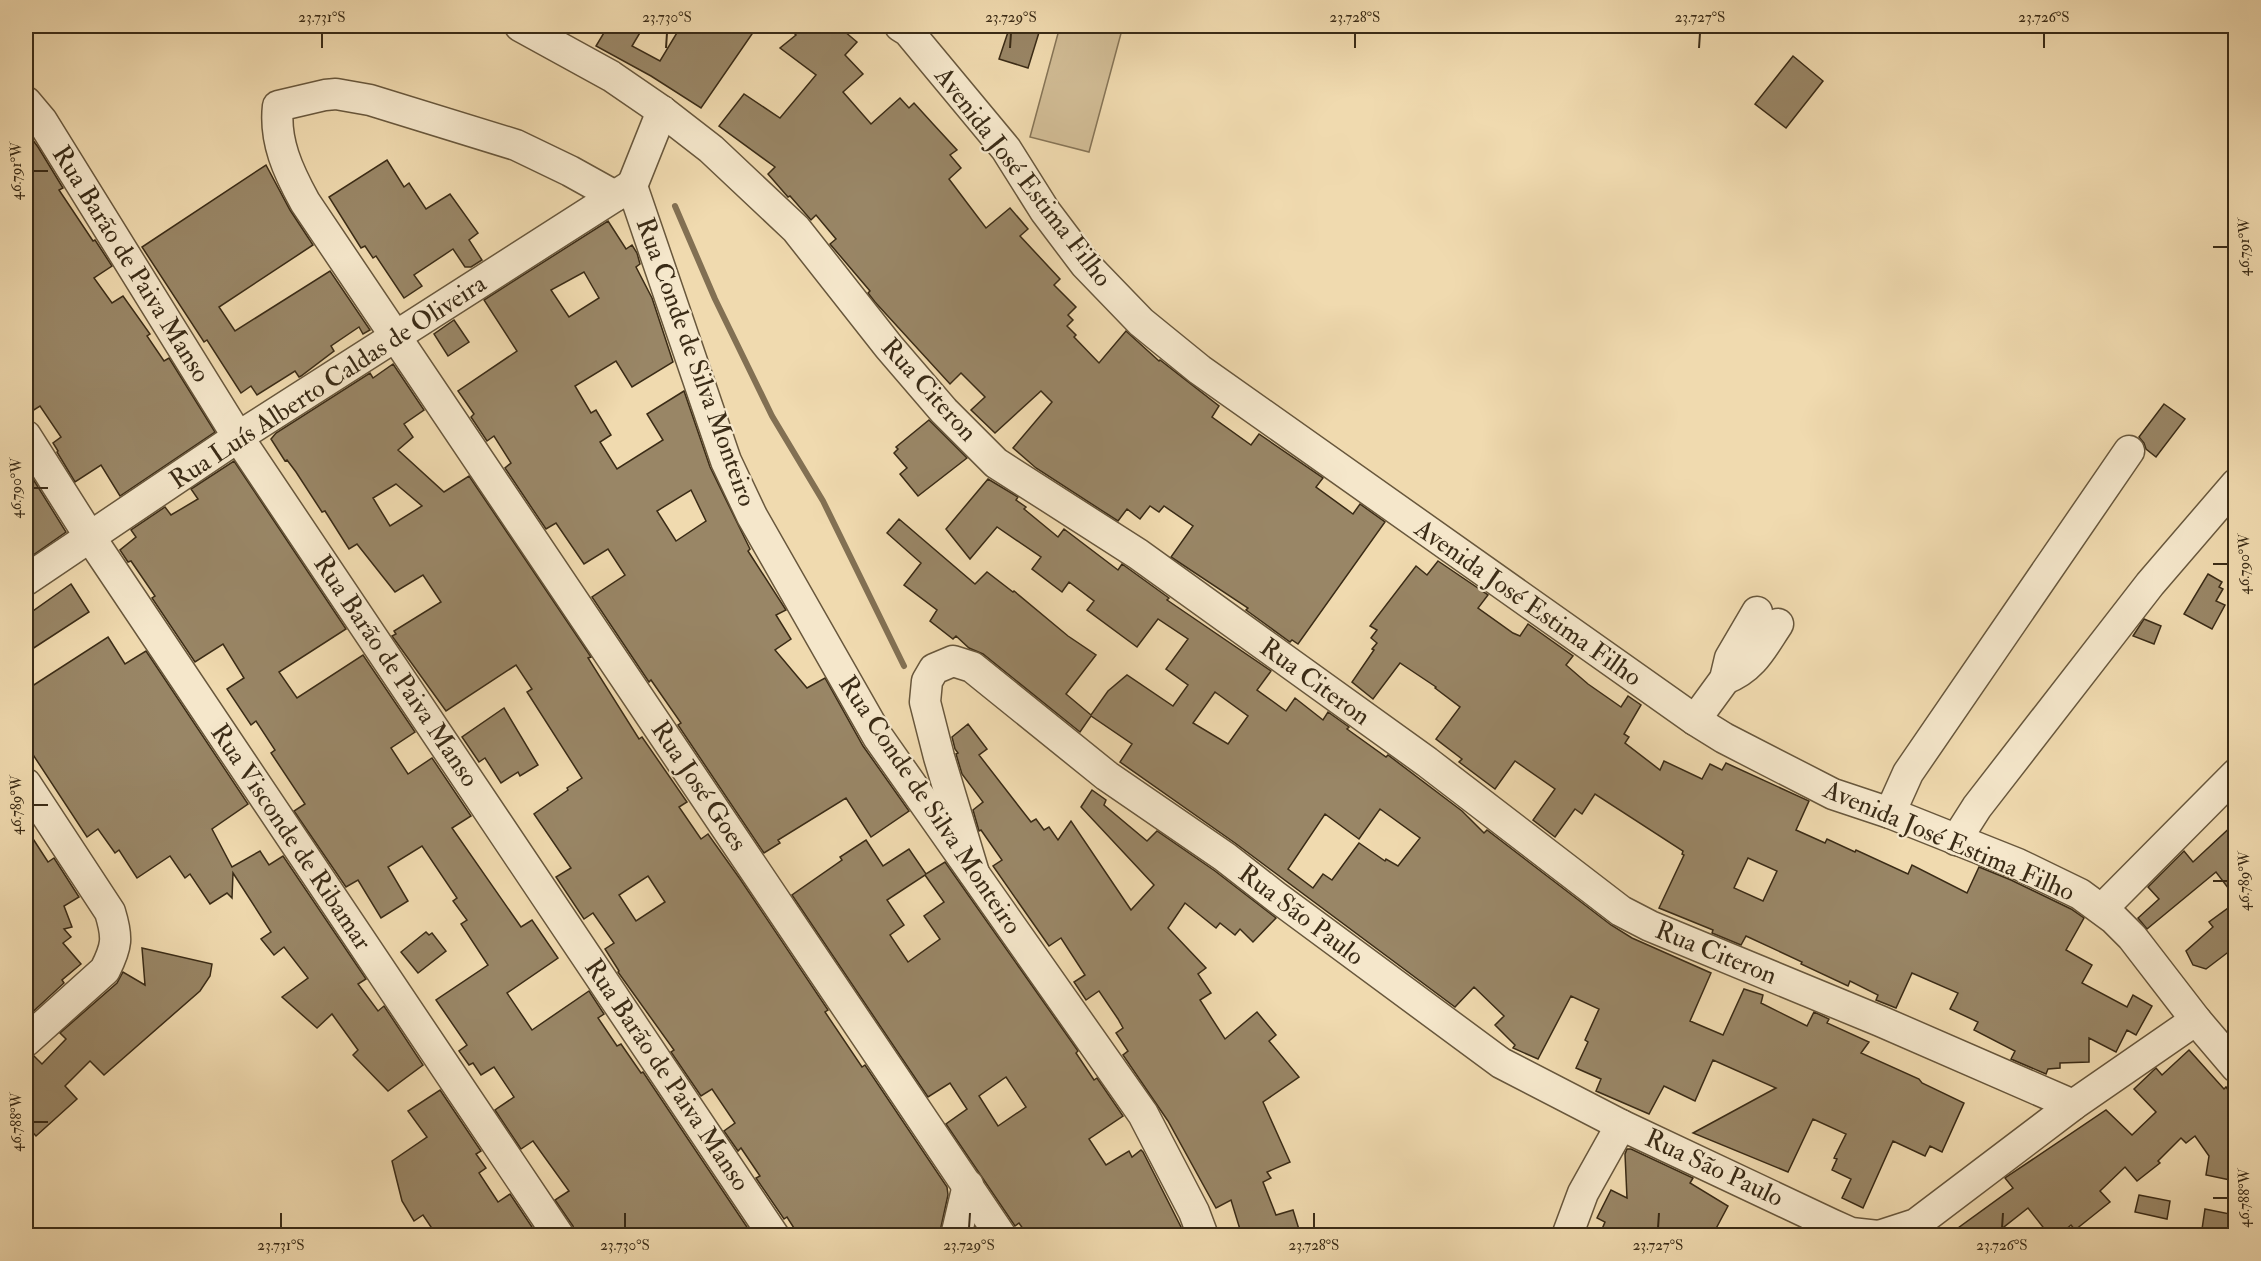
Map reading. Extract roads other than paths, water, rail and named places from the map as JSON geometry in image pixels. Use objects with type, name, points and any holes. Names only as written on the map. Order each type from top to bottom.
[{"type":"street","name":"Rua Citeron","points":[[520,26],[611,76],[662,111],[711,150],[796,229],[916,379],[996,463],[1138,554],[1427,762],[1621,911],[1650,926],[1880,1021],[2073,1105]]},
{"type":"street","name":"Avenida José Estima Filho","points":[[906,28],[1006,149],[1045,211],[1085,264],[1141,322],[1200,370],[1695,720],[1724,738],[1833,794],[1890,813],[2053,880],[2080,894],[2102,909],[2132,937],[2235,1067]]},
{"type":"street","name":"Rua José Goes","points":[[623,191],[570,171],[516,145],[369,100],[336,94],[278,106],[276,124],[279,144],[290,176],[305,202],[968,1185],[1000,1236]]},
{"type":"street","name":"Rua Barão de Paiva Manso","points":[[26,102],[42,121],[238,437],[774,1236]]},
{"type":"street","points":[[623,191],[662,111]]},
{"type":"street","name":"Rua Luís Alberto Caldas de Oliveira","points":[[26,580],[238,437],[623,191]]},
{"type":"street","name":"Rua Conde de Silva Monteiro","points":[[623,191],[726,461],[752,516],[878,737],[1143,1114],[1194,1212],[1203,1236]]},
{"type":"street","name":"Rua Visconde de Ribamar","points":[[26,436],[90,537],[559,1236]]},
{"type":"street","points":[[1890,813],[1908,773],[2129,451]]},
{"type":"street","points":[[1956,840],[1977,807],[2150,584],[2235,484]]},
{"type":"street","points":[[1695,720],[1725,679],[1730,658],[1768,618]]},
{"type":"street","name":"Rua São Paulo","points":[[974,873],[925,702],[927,681],[934,669],[953,661],[972,667],[1107,776],[1225,857],[1501,1063],[1621,1125],[1851,1233],[1879,1236],[1920,1230],[2073,1105],[2196,1020]]},
{"type":"street","points":[[2102,909],[2235,774]]},
{"type":"street","points":[[26,784],[110,912],[117,933],[113,954],[105,970],[26,1041]]},
{"type":"street","points":[[1566,1236],[1583,1194],[1621,1125]]},
{"type":"street","points":[[956,1236],[968,1185]]},
{"type":"waterway","points":[[675,206],[715,299],[772,416],[823,501],[904,666]]}]
